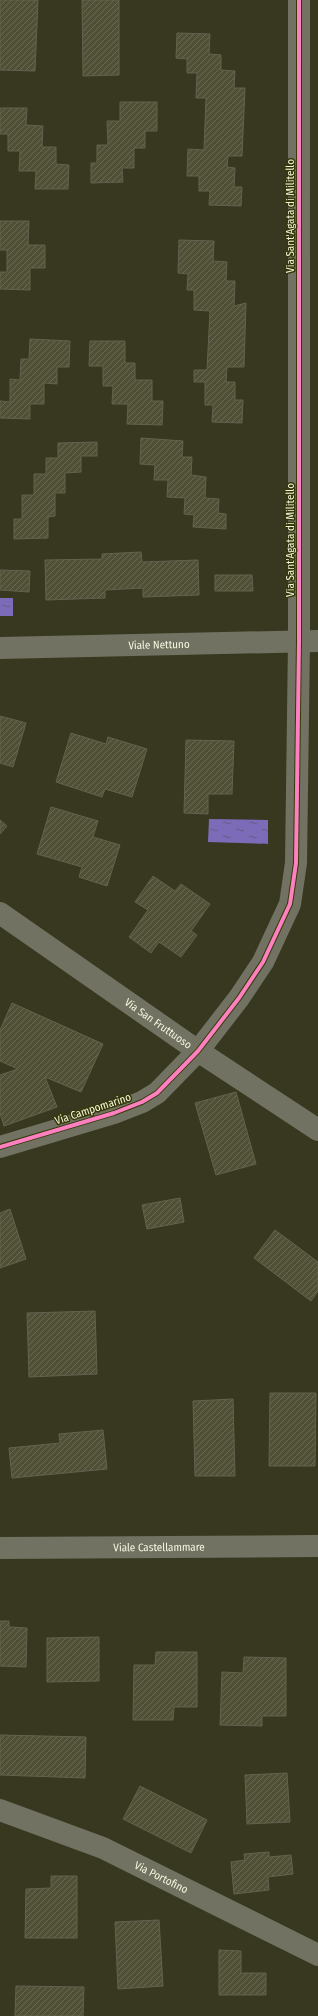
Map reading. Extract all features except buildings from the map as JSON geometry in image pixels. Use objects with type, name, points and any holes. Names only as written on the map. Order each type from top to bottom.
[{"type":"street","name":"Via Sant'Agata di Militello","points":[[198,1051],[239,998],[259,968],[282,926],[292,899],[296,863],[309,641],[299,0]]},
{"type":"street","name":"Viale Nettuno","points":[[0,648],[309,641]]},
{"type":"street","name":"Via San Fruttuoso","points":[[0,914],[198,1051],[318,1130]]},
{"type":"street","name":"Via Campomarino","points":[[0,1147],[114,1113],[142,1102],[164,1087],[198,1051]]},
{"type":"street","name":"Viale Castellammare","points":[[0,1548],[318,1546]]},
{"type":"street","name":"Via Portofino","points":[[0,1810],[103,1848],[318,1955]]},
{"type":"water","points":[[0,598],[13,598],[13,616],[0,616]]},
{"type":"water","points":[[209,819],[268,820],[268,844],[208,842]]},
{"type":"cycle path","points":[[0,1147],[114,1113],[142,1102],[157,1093],[198,1051],[239,998],[263,962],[290,904],[296,863],[299,641],[299,0]]}]
